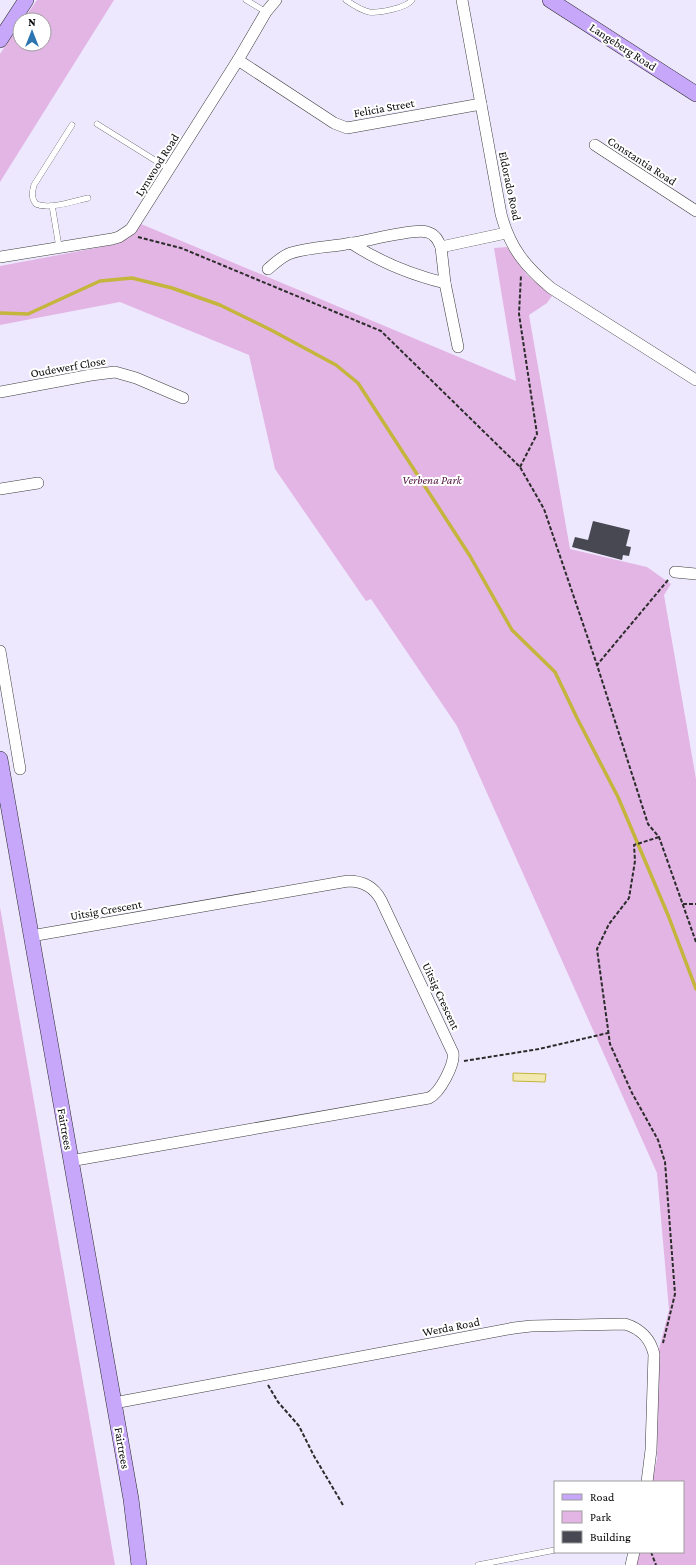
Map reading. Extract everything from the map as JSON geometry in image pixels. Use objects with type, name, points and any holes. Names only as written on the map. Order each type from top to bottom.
[{"type":"main road","points":[[0,40],[26,0]]},
{"type":"main road","name":"Langeberg Road","points":[[550,0],[696,94]]},
{"type":"main road","name":"Fairtrees","points":[[0,759],[114,1403],[139,1565]]},
{"type":"main road","name":"Fairtrees","points":[[130,1499],[148,1565]]},
{"type":"street","name":"Lynwood Road","points":[[0,258],[112,239],[126,233],[134,224],[169,169],[238,60],[266,12],[276,0]]},
{"type":"street","name":"Eldorado Road","points":[[462,0],[496,187],[506,233],[522,259],[551,288],[696,380]]},
{"type":"street","name":"Felicia Street","points":[[238,60],[334,122],[347,128],[481,104]]},
{"type":"street","name":"Constantia Road","points":[[595,145],[696,211]]},
{"type":"street","points":[[268,269],[290,253],[422,231],[433,234],[438,239],[441,247],[445,283],[458,347]]},
{"type":"street","points":[[441,247],[506,233]]},
{"type":"street","points":[[351,244],[393,266],[426,279],[445,283]]},
{"type":"street","name":"Oudewerf Close","points":[[0,392],[115,372],[136,378],[183,398]]},
{"type":"street","points":[[0,489],[38,482]]},
{"type":"street","points":[[675,572],[696,574]]},
{"type":"street","points":[[0,651],[3,684],[20,769]]},
{"type":"street","name":"Uitsig Crescent","points":[[31,936],[348,881],[360,882],[370,887],[382,900],[452,1049],[453,1061]]},
{"type":"street","points":[[70,1161],[429,1098],[437,1093],[453,1061]]},
{"type":"street","name":"Werda Road","points":[[114,1403],[514,1328],[531,1326],[626,1324],[637,1328],[646,1336],[650,1341],[654,1354],[651,1450],[646,1481]]},
{"type":"street","points":[[631,1565],[634,1553]]},
{"type":"lane","points":[[246,0],[266,12]]},
{"type":"lane","points":[[346,0],[369,12],[377,12],[404,6],[412,0]]},
{"type":"lane","points":[[97,124],[169,169]]},
{"type":"lane","points":[[72,125],[34,185],[32,191],[34,201],[40,206],[52,206],[88,198]]},
{"type":"lane","points":[[52,206],[59,247]]},
{"type":"lane","points":[[478,1565],[554,1550]]},
{"type":"path","points":[[134,236],[181,248],[381,331],[520,467],[544,509],[597,665],[648,824],[658,837],[696,942]]},
{"type":"path","points":[[520,467],[537,434],[519,314],[522,259]]},
{"type":"path","points":[[597,665],[675,572]]},
{"type":"path","points":[[658,837],[634,845],[635,861],[629,898],[608,924],[597,949],[610,1044],[632,1093],[658,1140],[665,1162],[675,1294],[662,1347]]},
{"type":"path","points":[[683,904],[696,904]]},
{"type":"path","points":[[453,1061],[469,1061],[500,1056],[608,1034]]},
{"type":"path","points":[[265,1375],[269,1388],[278,1402],[299,1426],[314,1456],[343,1506]]},
{"type":"path","points":[[651,1553],[656,1565]]},
{"type":"green space","points":[[37,0],[114,0],[0,182],[0,54],[12,36],[12,52],[52,52],[52,12],[29,12]]},
{"type":"green space","name":"Verbena Park","points":[[141,224],[516,381],[494,248],[507,247],[527,275],[552,296],[547,303],[529,315],[570,549],[647,567],[671,584],[664,595],[696,779],[696,1565],[636,1565],[639,1553],[684,1553],[684,1481],[652,1481],[657,1459],[659,1349],[669,1310],[657,1173],[457,726],[371,599],[366,601],[275,469],[249,355],[120,302],[0,325],[0,266],[117,244],[129,238]]},
{"type":"green space","points":[[0,907],[115,1565],[0,1565]]},
{"type":"shaded area","points":[[513,1073],[546,1074],[545,1082],[513,1081]]},
{"type":"building","points":[[593,521],[630,530],[626,546],[631,547],[629,556],[623,555],[622,560],[572,547],[575,537],[588,540]]},
{"type":"waterway","points":[[0,313],[28,314],[100,281],[132,278],[172,288],[220,305],[271,330],[336,365],[358,383],[470,556],[512,630],[555,672],[618,797],[668,915],[696,989]]}]
